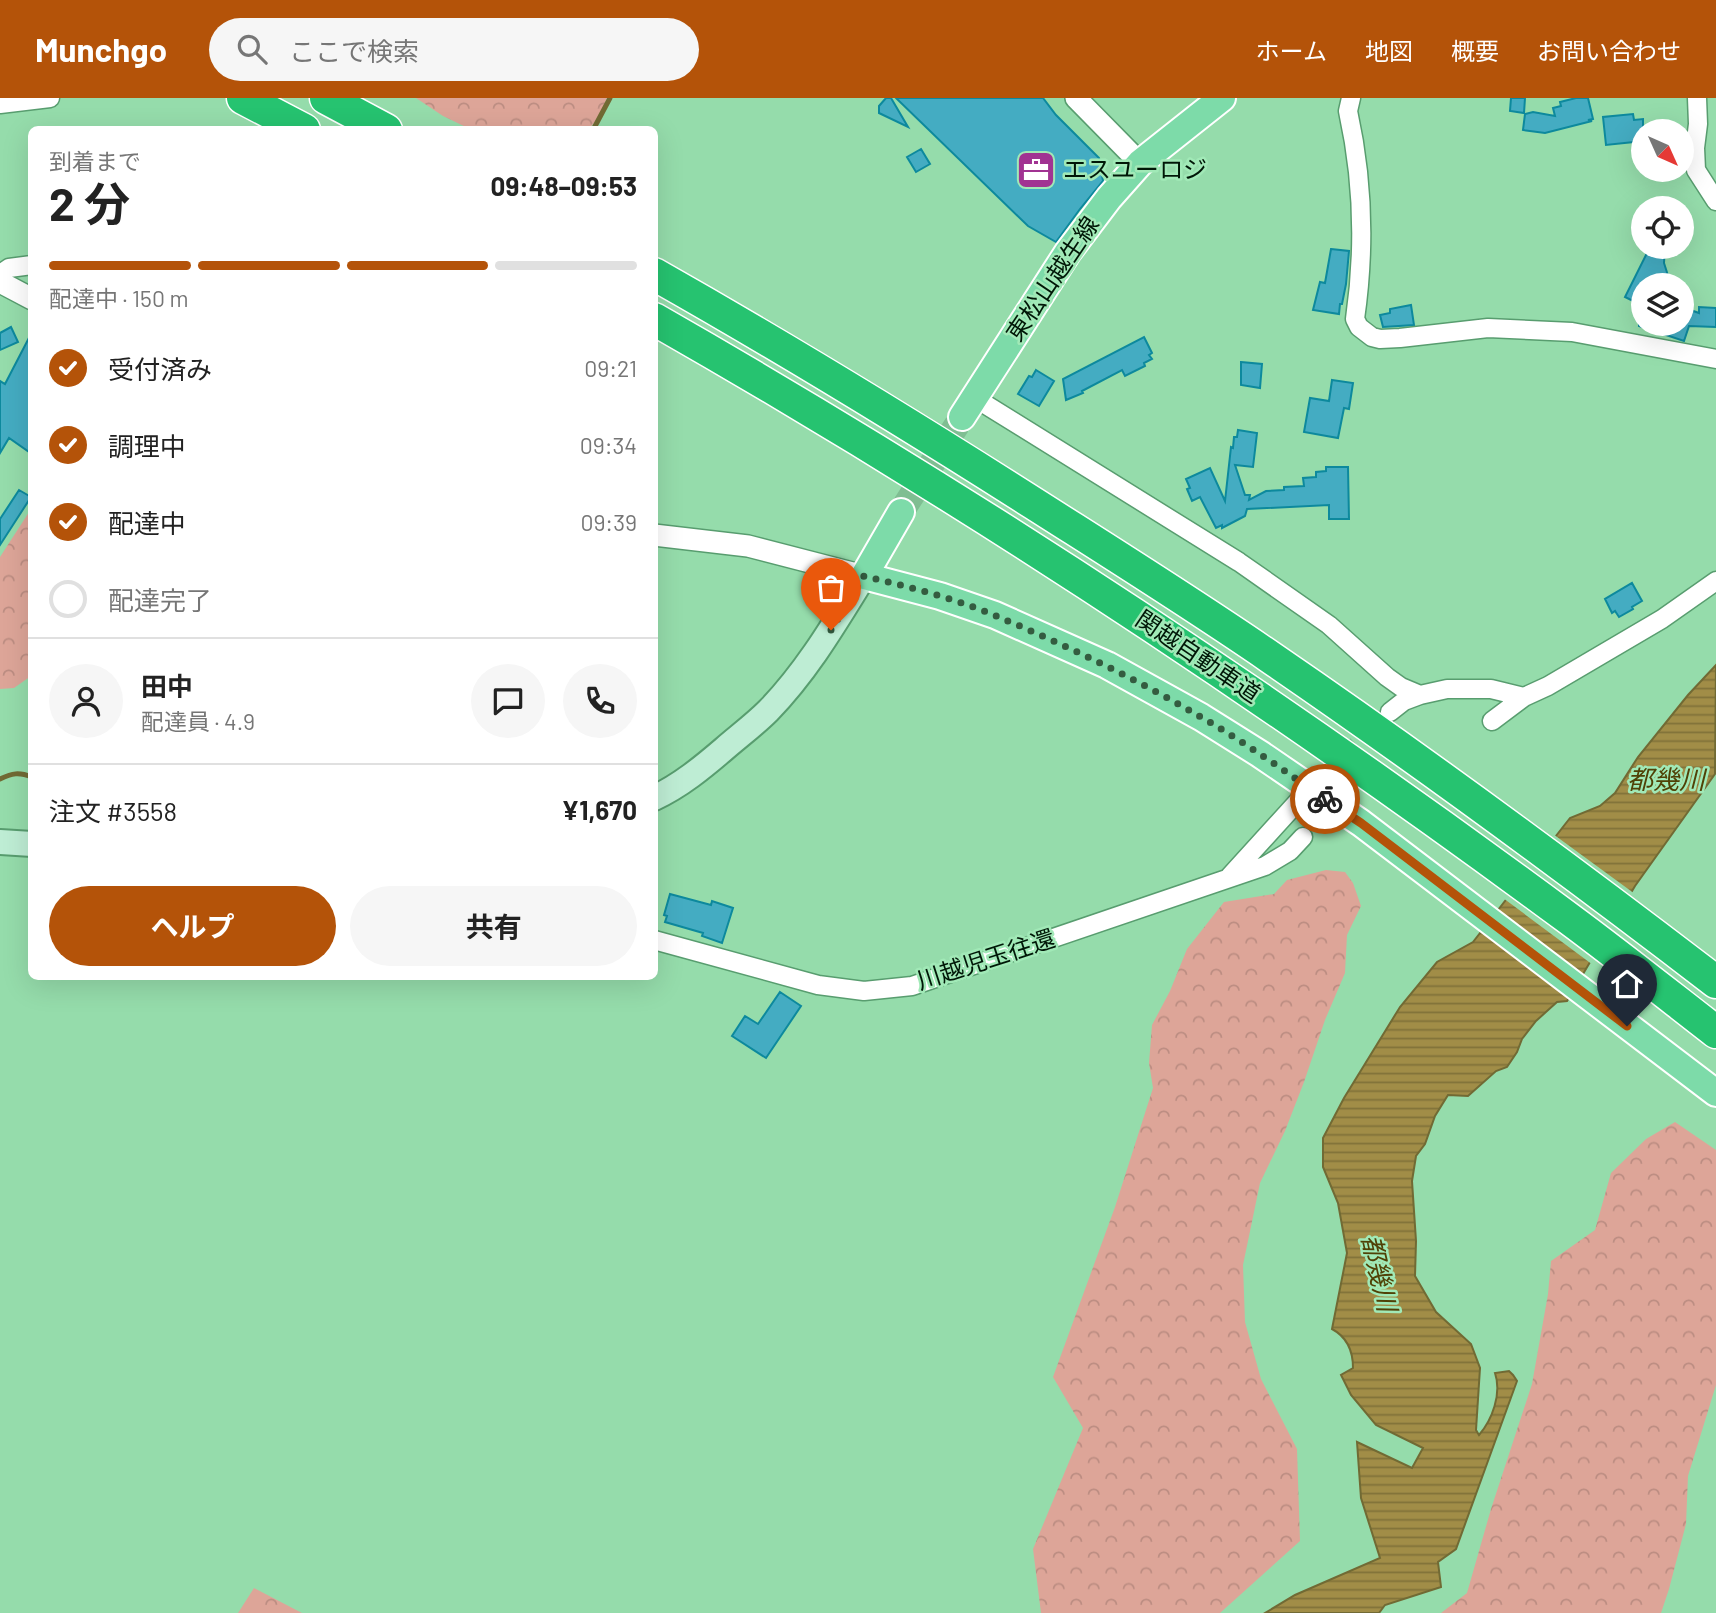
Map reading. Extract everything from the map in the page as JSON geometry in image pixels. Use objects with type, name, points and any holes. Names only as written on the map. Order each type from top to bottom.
[{"type":"highway","points":[[243,98],[296,126]]},
{"type":"highway","points":[[326,98],[378,126]]},
{"type":"highway","name":"関越自動車道","points":[[658,276],[750,328],[920,432],[1269,656],[1426,765],[1716,982]]},
{"type":"highway","name":"関越自動車道","points":[[658,321],[911,471],[1083,580],[1247,690],[1570,919],[1716,1032]]},
{"type":"main road","name":"東松山越生線","points":[[969,408],[1068,252],[1108,198],[1140,163],[1222,98]]},
{"type":"main road","points":[[658,797],[710,760],[768,711],[802,671],[831,630],[901,512]]},
{"type":"main road","points":[[864,576],[940,596],[995,615],[1107,666],[1201,717],[1361,823],[1716,1093]]},
{"type":"main road","points":[[0,842],[28,844]]},
{"type":"street","points":[[0,104],[51,98]]},
{"type":"street","points":[[1076,98],[1140,163]]},
{"type":"street","points":[[1351,98],[1348,111],[1362,209],[1361,260],[1355,319],[1359,327],[1372,337],[1399,338],[1488,328],[1572,332],[1716,359]]},
{"type":"street","points":[[1697,98],[1696,170],[1716,201]]},
{"type":"street","points":[[28,266],[9,268],[0,281],[28,297]]},
{"type":"street","points":[[969,408],[1239,562],[1329,625],[1387,677],[1420,695]]},
{"type":"street","points":[[658,535],[748,546],[864,576]]},
{"type":"street","points":[[1492,721],[1524,697],[1548,686],[1662,619],[1716,581]]},
{"type":"street","points":[[1390,712],[1404,701],[1447,689],[1491,689],[1524,697]]},
{"type":"street","points":[[1228,878],[1301,799]]},
{"type":"street","name":"川越児玉往還","points":[[658,941],[818,985],[864,991],[912,986],[1265,866],[1290,851],[1303,837]]},
{"type":"green space","points":[[416,98],[607,98],[599,117],[592,126],[464,126]]},
{"type":"green space","points":[[28,514],[28,678],[14,688],[0,689],[0,557]]},
{"type":"green space","points":[[1326,870],[1345,872],[1353,883],[1361,906],[1347,935],[1345,973],[1285,1131],[1260,1183],[1243,1265],[1245,1322],[1261,1379],[1297,1449],[1300,1541],[1220,1613],[1041,1613],[1033,1549],[1083,1428],[1053,1377],[1115,1207],[1153,1088],[1149,1063],[1152,1025],[1170,991],[1187,949],[1224,902],[1274,894],[1287,880]]},
{"type":"green space","points":[[1675,1122],[1716,1150],[1716,1385],[1688,1476],[1686,1524],[1661,1613],[1441,1613],[1467,1593],[1532,1384],[1551,1261],[1595,1230],[1611,1173],[1646,1139]]},
{"type":"green space","points":[[254,1588],[302,1613],[238,1613]]},
{"type":"water","name":"都幾川","points":[[1716,665],[1715,774],[1635,886],[1567,1001],[1557,1002],[1536,1021],[1522,1039],[1507,1067],[1496,1071],[1468,1096],[1448,1095],[1435,1116],[1425,1144],[1416,1156],[1412,1181],[1416,1241],[1415,1276],[1436,1312],[1471,1344],[1480,1368],[1476,1430],[1479,1435],[1495,1406],[1495,1373],[1509,1371],[1517,1381],[1456,1549],[1438,1562],[1441,1587],[1385,1605],[1379,1613],[1265,1613],[1295,1595],[1380,1558],[1361,1498],[1357,1442],[1412,1468],[1423,1448],[1376,1425],[1351,1395],[1341,1375],[1353,1368],[1348,1345],[1342,1336],[1332,1329],[1347,1253],[1338,1203],[1323,1167],[1323,1138],[1344,1098],[1400,1007],[1437,962],[1473,942],[1570,818],[1600,806],[1615,793],[1638,757]]},
{"type":"pier","points":[[1553,834],[1635,894],[1593,965],[1503,898]]},
{"type":"building","points":[[886,98],[891,98],[908,127],[879,113],[879,106]]},
{"type":"building","name":"エスユーロジ","points":[[896,98],[1043,98],[1099,158],[1103,181],[1056,242],[1028,226]]},
{"type":"building","points":[[1511,98],[1525,98],[1524,113],[1510,111]]},
{"type":"building","points":[[1588,98],[1593,119],[1588,120],[1592,121],[1545,133],[1523,130],[1525,114],[1533,112],[1555,116],[1553,108],[1561,106],[1560,102]]},
{"type":"building","points":[[1633,114],[1631,142],[1606,145],[1603,117]]},
{"type":"building","points":[[921,149],[930,164],[916,172],[907,157]]},
{"type":"building","points":[[1331,249],[1349,251],[1346,284],[1339,314],[1313,310],[1320,282],[1325,283]]},
{"type":"building","points":[[1644,259],[1664,259],[1667,273],[1637,273]]},
{"type":"building","points":[[1631,285],[1631,300],[1625,297]]},
{"type":"building","points":[[1411,305],[1414,325],[1383,327],[1380,315],[1390,313],[1390,309]]},
{"type":"building","points":[[1699,307],[1716,308],[1716,327],[1694,326],[1694,311],[1699,313]]},
{"type":"building","points":[[11,327],[18,342],[0,350],[0,333]]},
{"type":"building","points":[[1669,336],[1686,336],[1684,341]]},
{"type":"building","points":[[1144,337],[1152,353],[1149,355],[1152,359],[1144,363],[1145,366],[1125,376],[1122,370],[1066,400],[1063,379]]},
{"type":"building","points":[[28,340],[28,451],[9,438],[0,453],[0,381],[5,384]]},
{"type":"building","points":[[1241,362],[1262,364],[1260,388],[1241,385]]},
{"type":"building","points":[[1036,370],[1054,381],[1039,406],[1018,394]]},
{"type":"building","points":[[1332,380],[1353,383],[1349,409],[1344,408],[1338,438],[1304,432],[1310,398],[1329,401]]},
{"type":"building","points":[[1238,430],[1257,433],[1253,467],[1235,465],[1245,495],[1250,495],[1249,500],[1266,491],[1304,486],[1303,478],[1316,477],[1316,472],[1326,471],[1326,467],[1348,467],[1349,519],[1329,519],[1329,505],[1247,509],[1245,516],[1222,528],[1222,525],[1216,528],[1200,497],[1192,501],[1186,479],[1210,468],[1225,501],[1231,447],[1233,448]]},
{"type":"building","points":[[19,490],[28,495],[28,502],[0,545],[0,519]]},
{"type":"building","points":[[1632,583],[1642,601],[1619,617],[1615,611],[1612,613],[1605,599]]},
{"type":"building","points":[[670,894],[711,905],[712,901],[733,908],[722,943],[702,936],[703,933],[665,922],[667,916],[664,915]]},
{"type":"building","points":[[780,992],[801,1006],[766,1058],[732,1036],[745,1016],[758,1024]]},
{"type":"waterway","points":[[595,126],[610,98]]},
{"type":"waterway","points":[[0,779],[16,774],[28,776]]},
{"type":"tunnel","points":[[901,512],[962,417]]},
{"type":"tunnel","points":[[1305,795],[1378,724]]},
{"type":"way so far","points":[[831,630],[864,576],[940,596],[995,615],[1107,666],[1201,717],[1325,799]]},
{"type":"place","name":"エスユーロジ","points":[[1036,170]]},
{"type":"route","points":[[1325,799],[1361,823],[1627,1026]]}]
